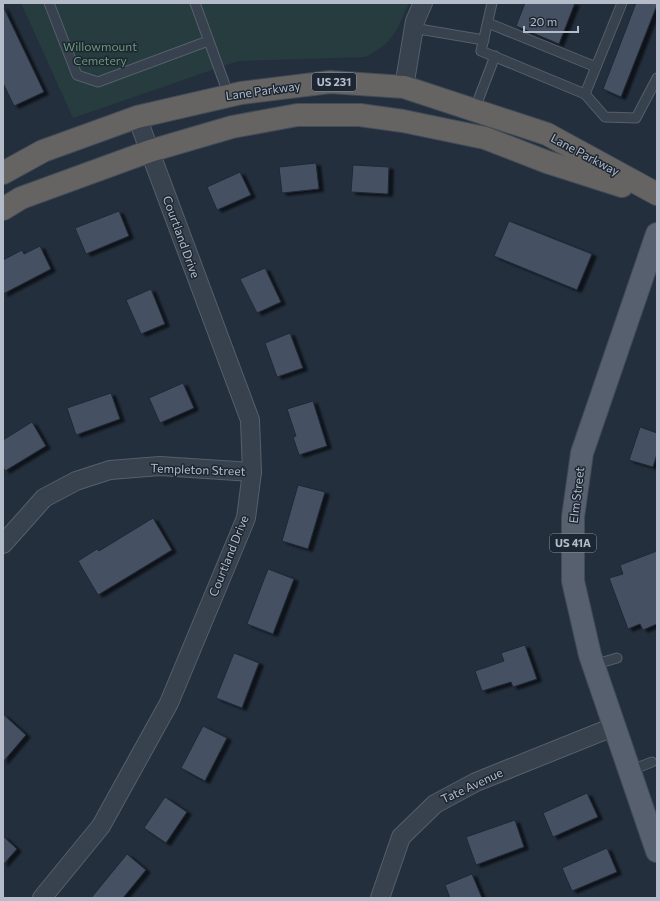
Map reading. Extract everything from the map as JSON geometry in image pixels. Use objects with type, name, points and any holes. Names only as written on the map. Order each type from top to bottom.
[{"type":"highway","name":"Lane Parkway","points":[[3,173],[43,152],[137,117],[229,96],[330,82],[404,87],[547,134],[657,195]]},
{"type":"highway","name":"Lane Parkway","points":[[3,209],[21,198],[150,152],[232,127],[297,116],[360,115],[403,121],[485,138],[547,162],[657,195]]},
{"type":"main road","name":"Elm Street","points":[[657,234],[581,461],[573,517],[573,581],[593,665],[613,727],[657,851]]},
{"type":"street","points":[[404,87],[413,28],[423,3]]},
{"type":"street","name":"Courtland Drive","points":[[42,898],[101,826],[168,703],[246,518],[252,472],[250,420],[137,117]]},
{"type":"street","name":"Templeton Street","points":[[3,544],[44,498],[76,481],[110,470],[160,466],[252,472]]},
{"type":"street","name":"Tate Avenue","points":[[380,898],[401,837],[435,804],[476,782],[613,727]]},
{"type":"lane","points":[[49,3],[77,75],[98,82],[208,41]]},
{"type":"lane","points":[[195,3],[229,96]]},
{"type":"lane","points":[[492,3],[481,51],[585,94],[605,117],[636,118],[657,78]]},
{"type":"lane","points":[[585,94],[622,3]]},
{"type":"lane","points":[[488,23],[596,67]]},
{"type":"lane","points":[[413,28],[484,40]]},
{"type":"lane","points":[[474,110],[495,56]]},
{"type":"lane","points":[[593,665],[616,658]]},
{"type":"lane","points":[[629,771],[652,762]]},
{"type":"green space","name":"Willowmount Cemetery","points":[[21,3],[409,3],[393,35],[382,47],[365,57],[238,61],[73,118]]},
{"type":"building","points":[[525,3],[575,3],[559,44],[516,26]]},
{"type":"building","points":[[636,3],[657,3],[657,5],[621,97],[603,89]]},
{"type":"building","points":[[3,6],[44,92],[14,106],[3,83]]},
{"type":"building","points":[[316,163],[319,189],[282,193],[279,167]]},
{"type":"building","points":[[353,165],[389,167],[388,194],[351,192]]},
{"type":"building","points":[[240,172],[251,195],[217,210],[207,187]]},
{"type":"building","points":[[119,211],[129,236],[86,254],[75,228]]},
{"type":"building","points":[[509,221],[592,254],[577,290],[494,256]]},
{"type":"building","points":[[40,246],[51,269],[3,294],[3,260],[22,250],[24,254]]},
{"type":"building","points":[[265,268],[281,302],[257,313],[240,279]]},
{"type":"building","points":[[151,289],[165,324],[141,334],[126,300]]},
{"type":"building","points":[[290,333],[303,368],[277,377],[265,343]]},
{"type":"building","points":[[183,383],[194,408],[160,423],[149,398]]},
{"type":"building","points":[[111,393],[120,419],[76,435],[67,408]]},
{"type":"building","points":[[313,401],[327,446],[299,455],[293,437],[296,436],[287,409]]},
{"type":"building","points":[[32,422],[46,446],[5,471],[3,467],[3,440]]},
{"type":"building","points":[[640,427],[657,433],[657,454],[653,467],[629,460]]},
{"type":"building","points":[[298,485],[325,492],[308,549],[282,541]]},
{"type":"building","points":[[153,518],[172,550],[98,595],[78,561],[97,549],[99,551]]},
{"type":"building","points":[[657,551],[657,624],[643,630],[640,624],[628,629],[609,578],[623,574],[620,565]]},
{"type":"building","points":[[268,569],[294,579],[273,634],[247,624]]},
{"type":"building","points":[[525,645],[537,679],[513,687],[511,682],[482,691],[475,671],[504,661],[501,653]]},
{"type":"building","points":[[234,653],[259,663],[242,708],[216,698]]},
{"type":"building","points":[[3,714],[26,735],[3,762]]},
{"type":"building","points":[[203,726],[227,738],[205,781],[181,768]]},
{"type":"building","points":[[587,793],[598,817],[553,837],[543,813]]},
{"type":"building","points":[[165,797],[187,812],[166,843],[144,828]]},
{"type":"building","points":[[515,820],[524,847],[476,865],[466,837]]},
{"type":"building","points":[[3,836],[17,849],[3,865]]},
{"type":"building","points":[[607,848],[617,872],[572,891],[562,868]]},
{"type":"building","points":[[127,854],[146,870],[123,898],[91,898]]},
{"type":"building","points":[[472,874],[482,898],[450,898],[445,885]]}]
